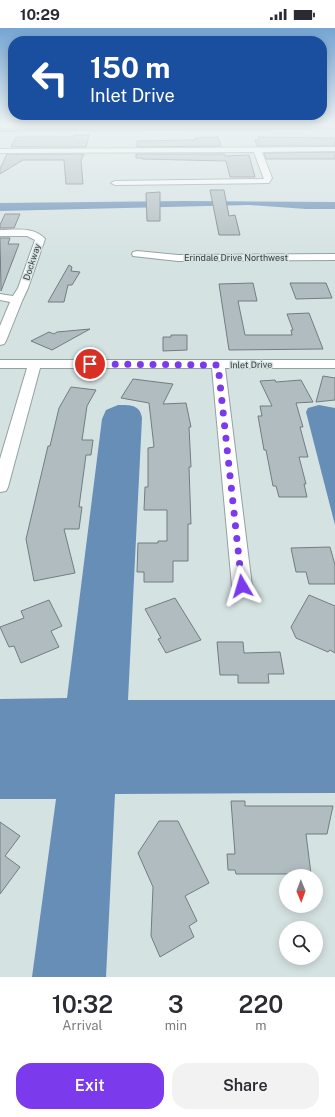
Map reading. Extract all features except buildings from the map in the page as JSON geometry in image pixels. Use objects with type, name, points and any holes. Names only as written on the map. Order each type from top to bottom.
[{"type":"street","points":[[115,183],[266,181],[268,178],[265,170]]},
{"type":"street","name":"Dockway","points":[[0,233],[27,233],[36,235],[40,239],[23,288],[16,302]]},
{"type":"street","name":"Erindale Drive Northwest","points":[[137,254],[178,258],[335,257]]},
{"type":"street","points":[[0,297],[12,299],[16,302],[0,341]]},
{"type":"street","name":"Inlet Drive","points":[[0,364],[335,364]]},
{"type":"street","points":[[0,487],[34,365]]},
{"type":"street","points":[[218,365],[242,586]]},
{"type":"water","points":[[185,201],[335,202],[335,209],[306,209],[249,205],[0,211],[0,203]]},
{"type":"water","points":[[118,405],[133,406],[139,410],[142,418],[128,700],[335,700],[335,793],[115,794],[106,977],[32,977],[56,799],[0,799],[0,699],[67,698],[102,419],[106,410]]},
{"type":"water","points":[[319,405],[335,408],[335,525],[306,412],[308,408]]},
{"type":"route","points":[[90,364],[218,365],[242,586]]}]
